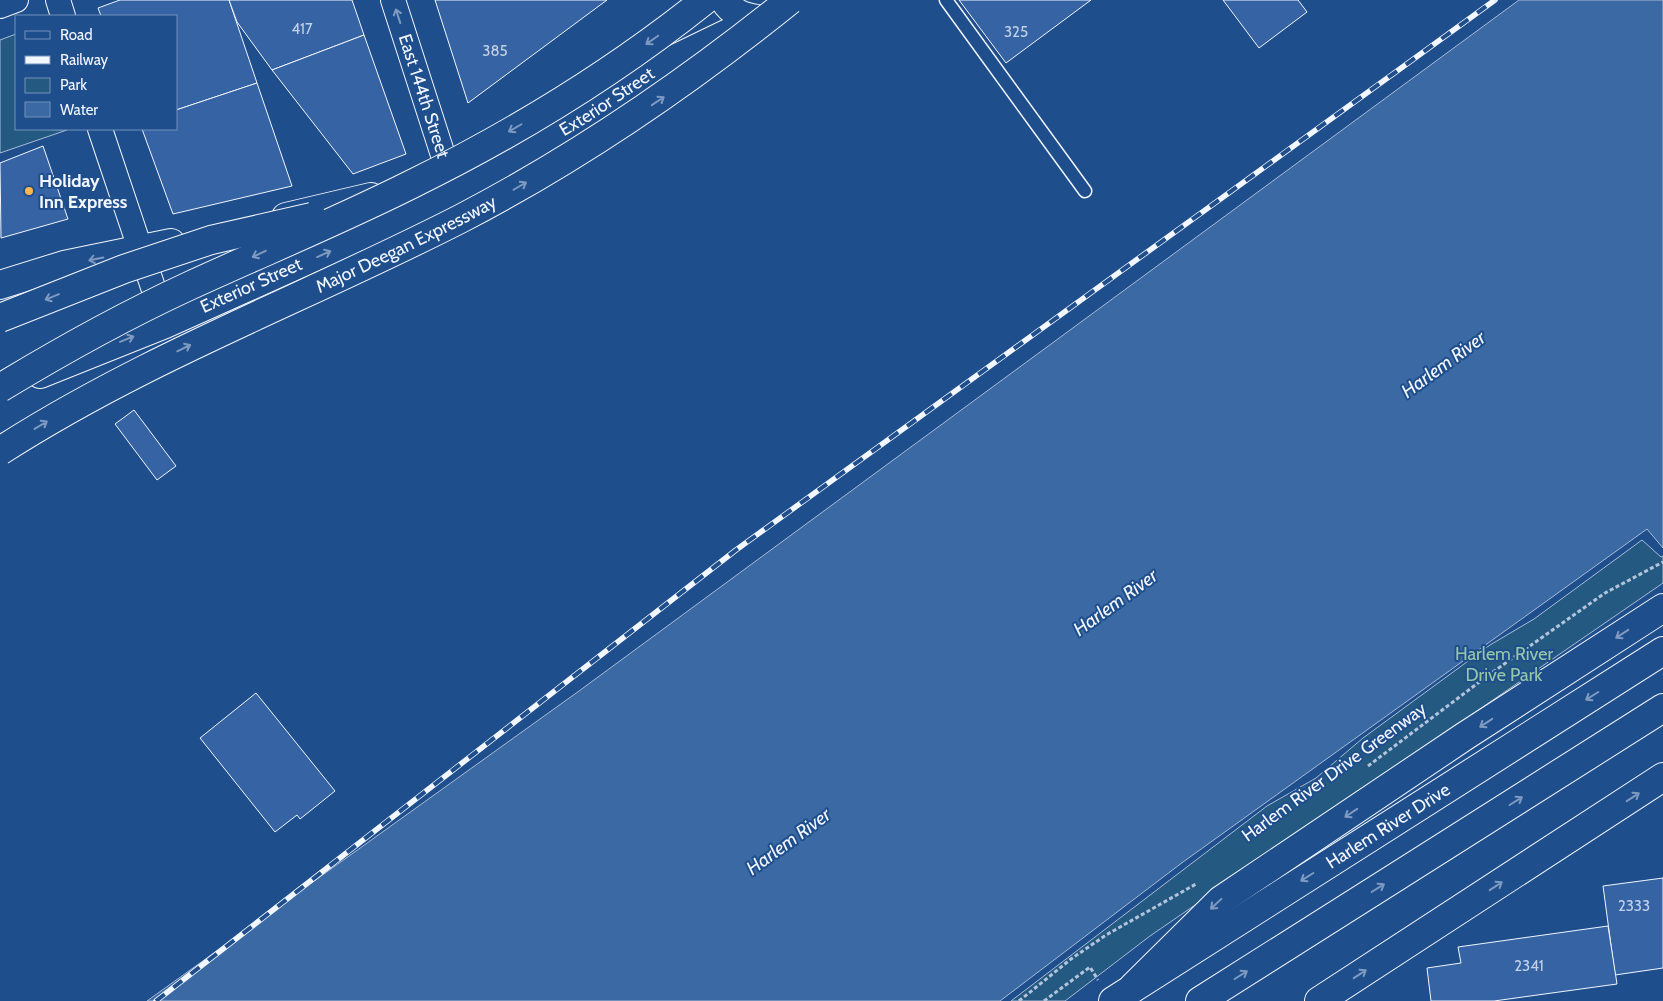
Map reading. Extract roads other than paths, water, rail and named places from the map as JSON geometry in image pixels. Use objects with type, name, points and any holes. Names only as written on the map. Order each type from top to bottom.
[{"type":"main road","points":[[0,388],[54,356],[149,306],[452,164],[536,116],[618,63],[705,0]]},
{"type":"main road","name":"Exterior Street","points":[[664,64],[709,0]]},
{"type":"main road","points":[[724,0],[732,10],[743,17],[758,19]]},
{"type":"main road","name":"Major Deegan Expressway","points":[[0,451],[63,412],[151,364],[418,240],[542,174],[675,89],[790,0]]},
{"type":"main road","name":"Exterior Street","points":[[0,285],[64,265],[453,185],[497,170],[585,117],[664,64],[796,0]]},
{"type":"main road","name":"Exterior Street","points":[[0,388],[165,324],[321,255],[453,185]]},
{"type":"main road","points":[[0,318],[115,272],[211,240],[367,205]]},
{"type":"main road","points":[[1123,994],[1221,900],[1465,736],[1663,608]]},
{"type":"main road","name":"Harlem River Drive","points":[[1123,994],[1663,651]]},
{"type":"main road","points":[[1200,1001],[1663,708]]},
{"type":"main road","points":[[1319,1001],[1663,777]]},
{"type":"street","points":[[0,6],[16,0]]},
{"type":"street","points":[[58,0],[63,15]]},
{"type":"street","name":"East 144th Street","points":[[393,0],[453,185]]},
{"type":"street","points":[[100,130],[165,324]]},
{"type":"lane","points":[[946,0],[1085,191]]},
{"type":"water","name":"Harlem River","points":[[1519,0],[1663,0],[1663,548],[1647,529],[1183,862],[1000,1001],[147,1001],[579,691]]},
{"type":"railway","points":[[156,1001],[736,550],[1495,0]]},
{"type":"place","name":"Holiday Inn Express","points":[[29,191]]},
{"type":"park label","name":"Harlem River Drive Park","points":[[1504,664]]}]
